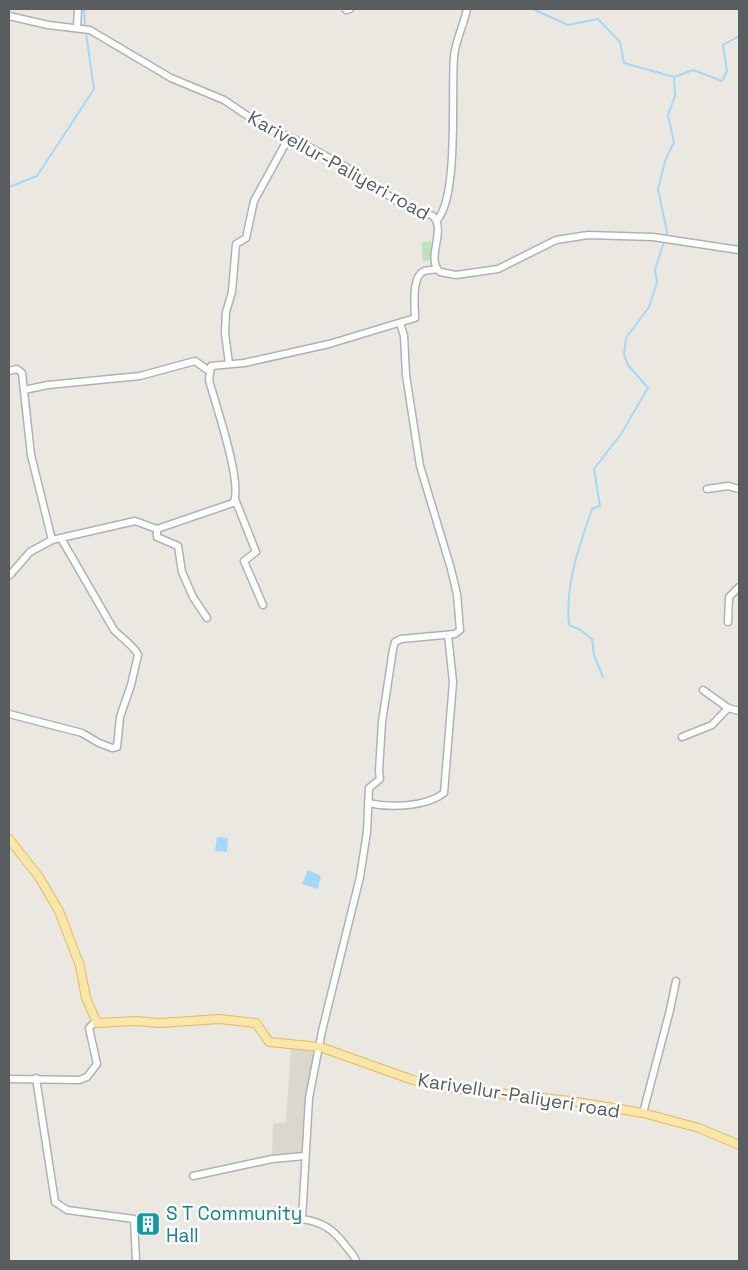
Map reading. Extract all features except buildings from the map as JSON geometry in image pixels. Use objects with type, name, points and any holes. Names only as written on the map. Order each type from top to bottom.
[{"type":"main road","points":[[9,839],[39,877],[60,911],[80,966],[86,998],[95,1022]]},
{"type":"main road","name":"Karivellur-Paliyeri road","points":[[95,1022],[108,1023],[136,1020],[160,1023],[219,1019],[256,1023],[269,1042],[320,1047],[413,1080],[442,1086],[571,1101],[643,1113],[699,1128],[739,1145]]},
{"type":"street","points":[[77,28],[78,9]]},
{"type":"street","points":[[437,220],[444,213],[447,200],[453,125],[454,54],[467,9]]},
{"type":"street","name":"Karivellur-Paliyeri road","points":[[9,16],[48,25],[90,30],[171,78],[203,93],[224,100],[261,125],[290,137],[346,167],[398,202],[433,216],[437,220],[436,269]]},
{"type":"street","points":[[230,364],[225,333],[225,319],[234,285],[236,244],[246,238],[254,201],[290,137]]},
{"type":"street","points":[[263,604],[244,561],[256,552],[235,500],[234,472],[209,380],[211,366],[244,363],[330,344],[415,318],[416,283],[423,271],[436,269],[444,274],[456,275],[498,270],[547,244],[570,236],[611,235],[660,238],[739,250]]},
{"type":"street","points":[[356,1261],[338,1235],[329,1228],[315,1221],[302,1219],[309,1098],[360,877],[368,832],[369,788],[380,779],[378,771],[382,722],[396,642],[455,634],[460,630],[457,594],[436,515],[420,466],[406,375],[404,336],[400,323]]},
{"type":"street","points":[[24,390],[48,385],[140,376],[195,360],[209,370]]},
{"type":"street","points":[[9,371],[17,369],[22,373],[31,455],[52,540]]},
{"type":"street","points":[[707,489],[728,486],[739,489]]},
{"type":"street","points":[[9,576],[30,552],[52,540],[62,540],[86,531],[135,521],[157,529],[225,507],[235,500]]},
{"type":"street","points":[[157,529],[157,537],[178,546],[182,572],[193,597],[207,618]]},
{"type":"street","points":[[9,714],[86,734],[99,744],[112,748],[117,747],[119,743],[120,717],[131,686],[138,655],[134,648],[125,642],[114,630],[62,540]]},
{"type":"street","points":[[728,622],[729,597],[739,587]]},
{"type":"street","points":[[368,803],[399,807],[432,799],[444,793],[453,682],[448,635]]},
{"type":"street","points":[[703,690],[728,708],[739,710]]},
{"type":"street","points":[[682,737],[712,725],[728,708]]},
{"type":"street","points":[[643,1113],[676,981]]},
{"type":"street","points":[[9,1079],[79,1080],[92,1072],[97,1064],[89,1028],[95,1022]]},
{"type":"street","points":[[36,1078],[55,1202],[67,1210],[134,1219],[136,1261]]},
{"type":"street","points":[[193,1176],[272,1159],[305,1156]]},
{"type":"shaded area","points":[[291,1048],[317,1049],[304,1154],[272,1158],[273,1124],[286,1122]]},
{"type":"green space","points":[[431,241],[432,260],[423,261],[422,242]]},
{"type":"water","points":[[217,837],[228,838],[227,852],[215,851]]},
{"type":"water","points":[[308,870],[321,876],[318,889],[302,884]]},
{"type":"waterway","points":[[84,9],[85,27]]},
{"type":"waterway","points":[[533,9],[568,25],[598,19],[620,42],[624,63],[674,77],[693,70],[722,81],[727,71],[723,45],[739,36]]},
{"type":"waterway","points":[[9,187],[37,176],[94,89],[86,33]]},
{"type":"waterway","points":[[603,677],[594,655],[592,639],[579,629],[569,625],[569,595],[582,537],[592,509],[600,506],[594,469],[621,434],[648,388],[628,365],[624,355],[626,338],[649,307],[657,282],[655,270],[667,232],[658,189],[665,161],[674,142],[668,115],[675,96],[674,77]]},
{"type":"place","name":"S T Community Hall","points":[[148,1224]]}]
